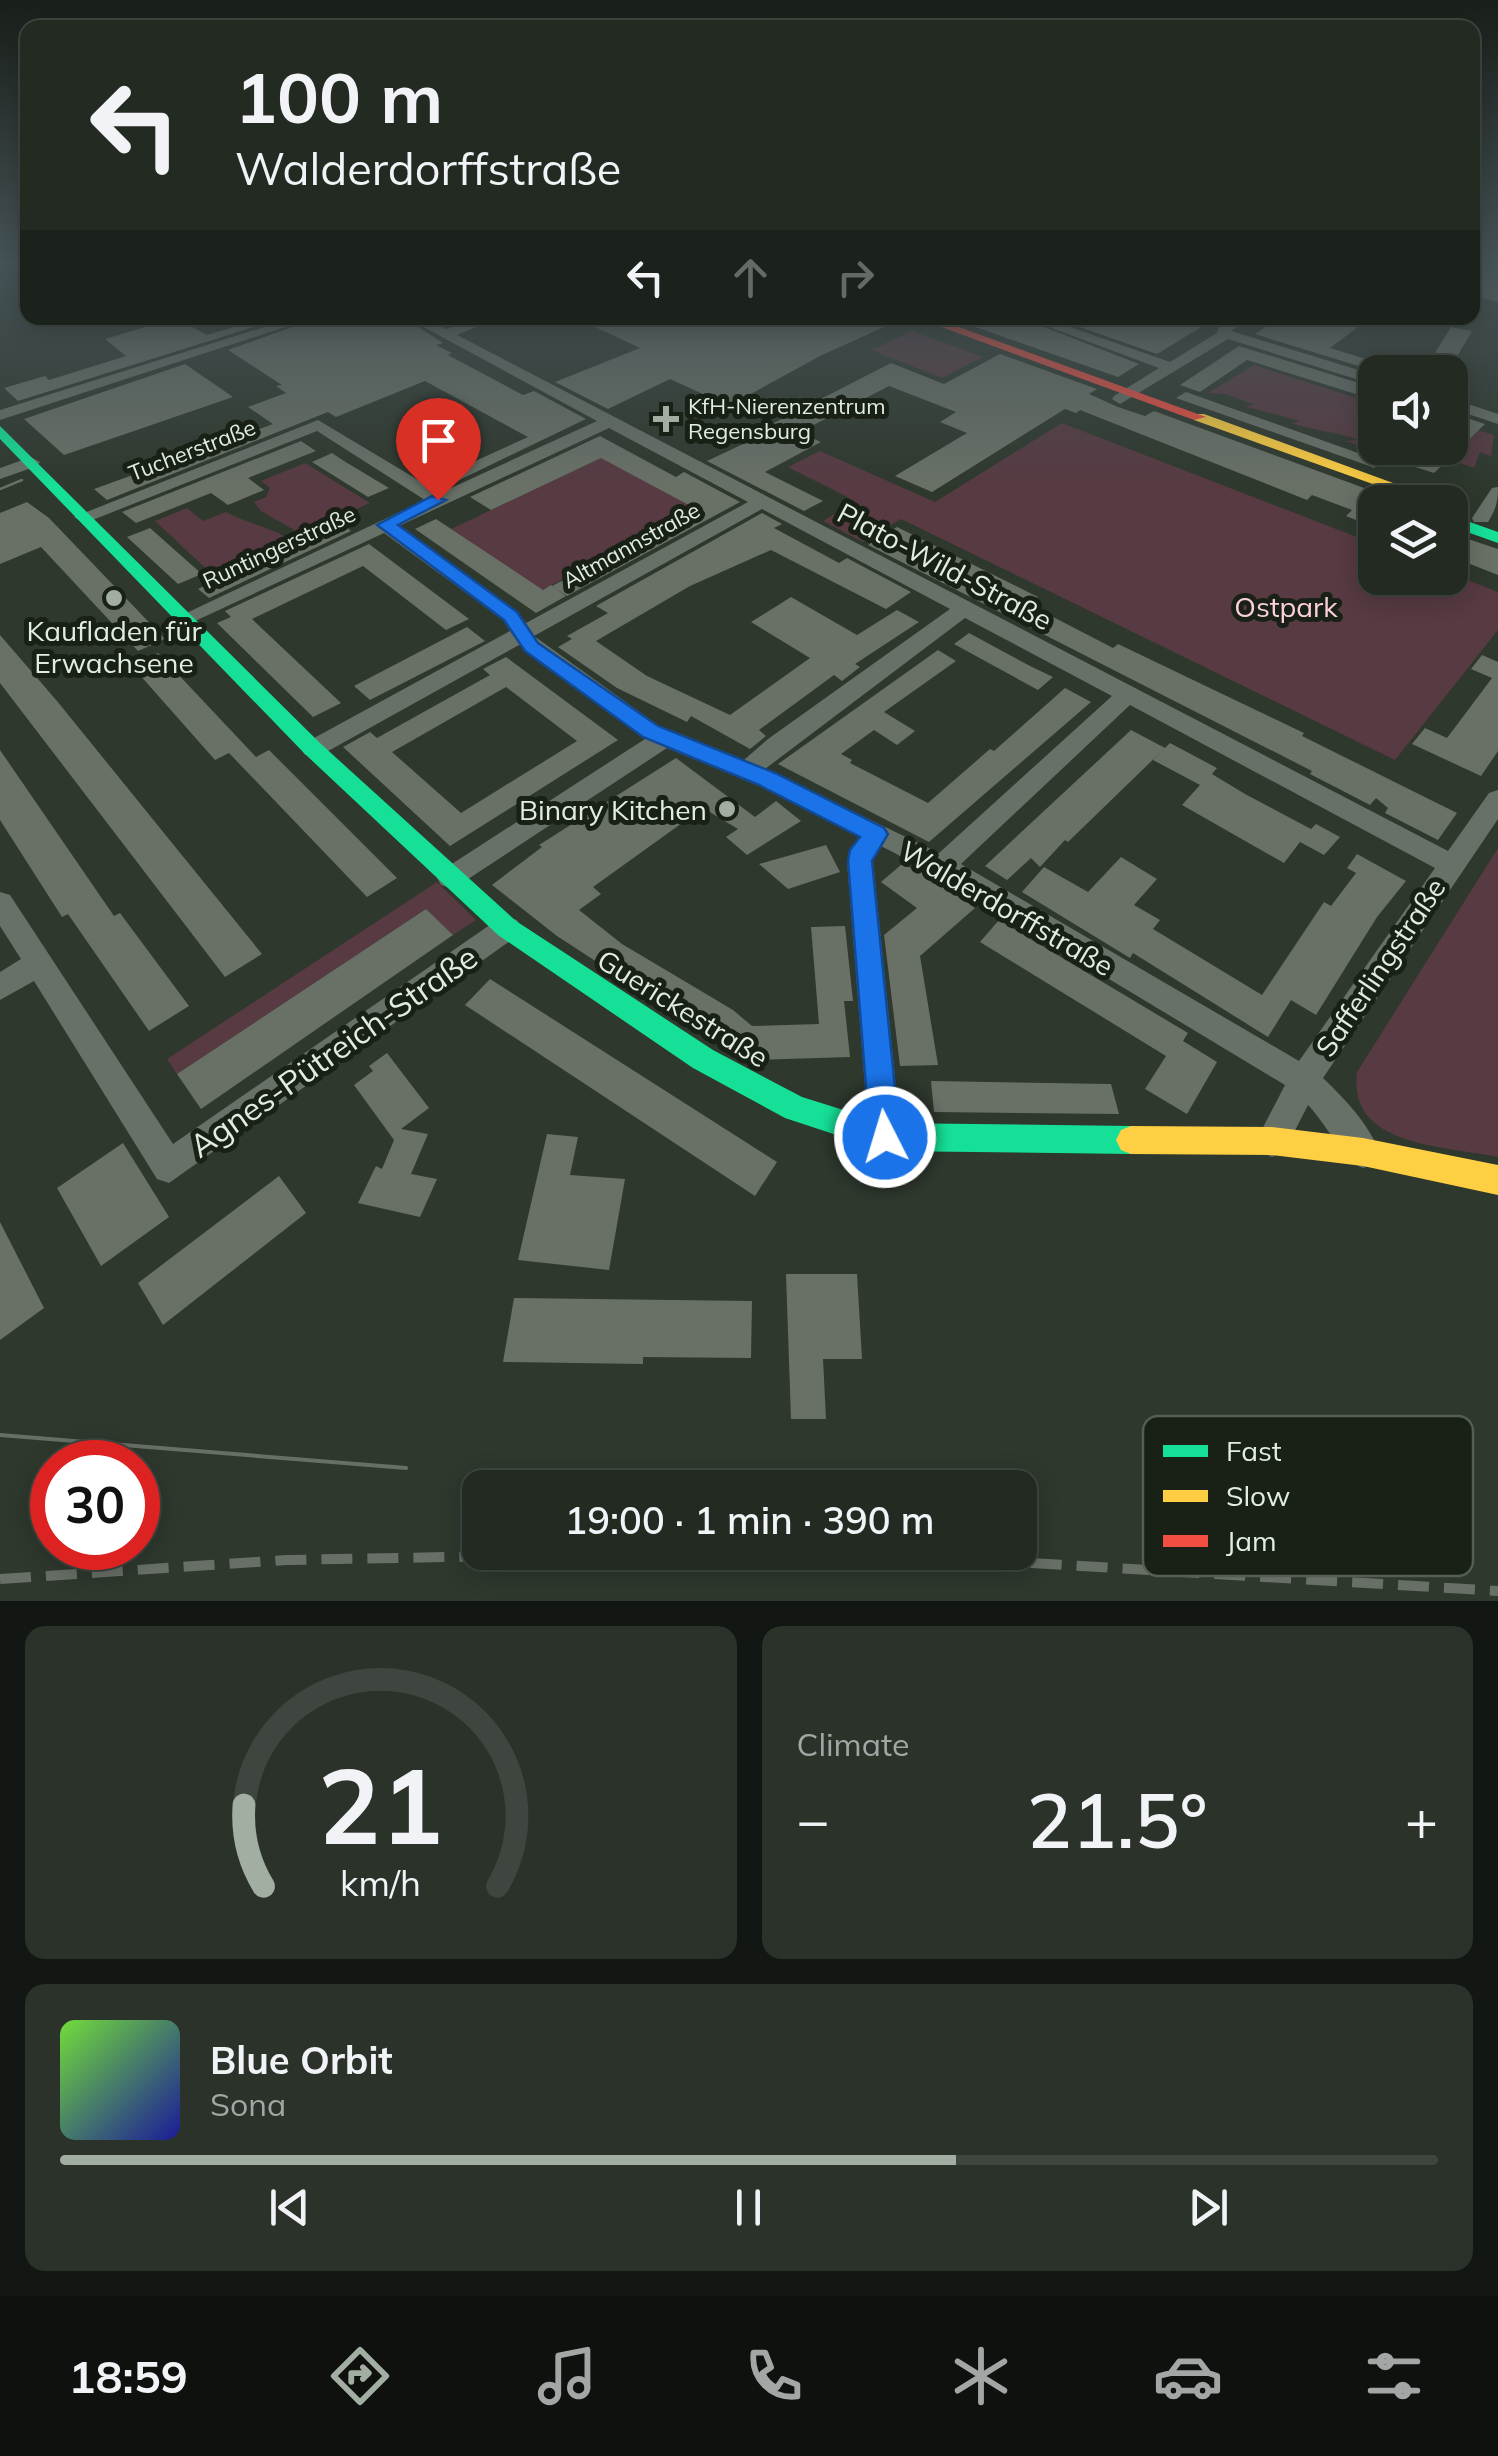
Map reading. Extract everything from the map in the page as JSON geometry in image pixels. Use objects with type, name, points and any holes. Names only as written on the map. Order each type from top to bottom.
[{"type":"street","points":[[0,415],[244,338]]},
{"type":"street","name":"Plato-Wild-Straße","points":[[451,338],[1450,864]]},
{"type":"street","points":[[955,338],[1388,485]]},
{"type":"street","points":[[974,338],[1358,485]]},
{"type":"street","points":[[1088,338],[1173,368]]},
{"type":"street","points":[[1125,396],[1221,338]]},
{"type":"street","points":[[1239,338],[1358,375]]},
{"type":"street","points":[[1468,409],[1498,418]]},
{"type":"street","name":"Runtingerstraße","points":[[186,618],[610,421]]},
{"type":"street","name":"Tucherstraße","points":[[84,517],[318,424],[438,500]]},
{"type":"street","name":"Guerickestraße","points":[[0,430],[313,749],[507,928],[639,1020],[717,1068],[796,1108],[885,1137],[1272,1141],[1363,1152],[1498,1180]]},
{"type":"street","points":[[0,474],[31,462]]},
{"type":"street","points":[[1489,521],[1498,492]]},
{"type":"street","name":"Altmannstraße","points":[[313,749],[763,501]]},
{"type":"street","name":"Walderdorffstraße","points":[[386,525],[511,616],[532,647],[664,738],[748,771],[942,866],[1304,1080],[1338,1113],[1363,1152]]},
{"type":"street","points":[[1468,527],[1498,538]]},
{"type":"street","points":[[748,771],[776,744],[965,608]]},
{"type":"street","points":[[942,866],[1128,694]]},
{"type":"street","points":[[450,878],[664,738]]},
{"type":"street","name":"Safferlingstraße","points":[[1272,1141],[1304,1080],[1498,799]]},
{"type":"street","points":[[876,834],[862,850],[860,861],[885,1137]]},
{"type":"street","name":"Agnes-Pütreich-Straße","points":[[0,903],[169,1166],[507,928]]},
{"type":"street","points":[[0,986],[38,964]]},
{"type":"green space","points":[[898,338],[930,338],[983,357],[942,378],[871,350]]},
{"type":"green space","points":[[1254,365],[1358,399],[1358,440],[1291,423],[1300,421],[1244,406],[1255,405],[1225,394],[1208,393]]},
{"type":"green space","name":"Ostpark","points":[[1062,423],[1358,537],[1358,595],[1468,595],[1468,580],[1498,592],[1498,630],[1395,760],[901,519],[863,542],[823,521],[855,501],[788,467],[820,451],[935,502]]},
{"type":"green space","points":[[1478,430],[1494,435],[1491,456],[1480,452],[1474,468],[1465,465],[1468,440]]},
{"type":"green space","points":[[605,456],[672,496],[701,508],[540,591],[449,530]]},
{"type":"green space","points":[[305,463],[370,503],[301,534],[261,511],[254,502],[266,497],[270,488],[261,481]]},
{"type":"green space","points":[[187,508],[203,521],[226,512],[286,537],[287,543],[213,575],[155,521]]},
{"type":"green space","points":[[1498,848],[1498,1157],[1427,1145],[1383,1129],[1367,1115],[1358,1097],[1357,1072]]},
{"type":"green space","points":[[437,882],[476,920],[453,935],[426,909],[177,1074],[167,1059]]},
{"type":"building","points":[[219,338],[18,401],[4,388],[45,376],[49,380],[126,356],[105,339]]},
{"type":"building","points":[[262,338],[435,338],[443,343],[436,345],[452,353],[448,355],[523,395],[534,391],[586,419],[449,485],[438,478],[528,437],[425,381],[336,417],[328,412],[107,500],[94,489],[273,424],[248,407],[286,393],[276,386],[282,385],[228,350]]},
{"type":"building","points":[[618,338],[860,338],[729,406],[670,379],[608,409],[555,382],[640,348]]},
{"type":"building","points":[[1006,338],[1072,338],[1139,364],[1118,377]]},
{"type":"building","points":[[1110,338],[1184,338],[1157,354]]},
{"type":"building","points":[[1267,338],[1344,338],[1330,348],[1358,356],[1358,366]]},
{"type":"building","points":[[1444,338],[1468,338],[1458,355],[1434,355]]},
{"type":"building","points":[[1239,346],[1358,383],[1358,395],[1247,360],[1200,392],[1180,385]]},
{"type":"building","points":[[1000,354],[1097,389],[1089,394],[1118,407],[1145,416],[1154,411],[1358,486],[1358,521],[1346,516],[1352,510],[1312,495],[1307,500],[1080,410],[1076,413],[1065,409],[932,492],[895,476],[967,433],[940,422],[956,412],[889,386],[800,432],[821,442],[765,472],[823,501],[804,511],[707,461],[891,363],[944,384]]},
{"type":"building","points":[[185,364],[233,397],[64,455],[24,419]]},
{"type":"building","points":[[1186,392],[1358,453],[1358,462],[1176,398]]},
{"type":"building","points":[[1468,418],[1485,424],[1468,440]]},
{"type":"building","points":[[600,436],[676,477],[684,472],[740,502],[567,596],[552,586],[698,510],[601,458],[491,510],[470,497]]},
{"type":"building","points":[[301,441],[316,451],[248,478],[264,490],[228,505],[211,493],[136,523],[122,512]]},
{"type":"building","points":[[332,453],[389,488],[368,497],[312,462]]},
{"type":"building","points":[[1413,465],[1442,465],[1434,473]]},
{"type":"building","points":[[27,502],[49,518],[165,639],[138,651],[41,547],[0,564],[0,513]]},
{"type":"building","points":[[762,513],[782,524],[774,528],[839,563],[847,558],[911,592],[886,609],[771,550],[690,586],[596,641],[647,676],[730,715],[810,658],[751,622],[791,597],[857,635],[897,610],[919,622],[855,664],[860,667],[842,681],[834,675],[759,730],[766,736],[750,749],[691,716],[687,722],[617,688],[558,647],[572,639],[567,636],[608,613],[596,606]]},
{"type":"building","points":[[436,519],[543,590],[551,585],[566,596],[536,613],[415,529]]},
{"type":"building","points":[[340,522],[351,531],[209,598],[198,589]]},
{"type":"building","points":[[897,527],[1038,597],[1028,604],[1113,648],[1118,644],[1304,733],[1302,736],[1457,813],[1438,840],[1385,813],[1388,808],[1376,798],[1370,805],[1310,774],[1312,771],[868,545]]},
{"type":"building","points":[[150,528],[202,574],[178,584],[127,537]]},
{"type":"building","points":[[1468,539],[1498,549],[1498,575],[1468,563]]},
{"type":"building","points":[[369,544],[469,619],[446,630],[363,566],[252,619],[341,703],[313,717],[217,623],[231,617],[225,611]]},
{"type":"building","points":[[467,627],[485,641],[370,700],[354,686]]},
{"type":"building","points":[[969,633],[1053,677],[1038,690],[954,644]]},
{"type":"building","points":[[0,635],[262,954],[225,977],[0,683]]},
{"type":"building","points":[[938,650],[956,661],[884,712],[915,731],[897,745],[874,730],[841,754],[852,760],[850,763],[928,803],[1065,688],[1091,702],[929,842],[778,764]]},
{"type":"building","points":[[158,653],[256,757],[269,750],[397,878],[367,897],[229,753],[215,760],[131,665]]},
{"type":"building","points":[[1482,655],[1498,662],[1498,751],[1481,776],[1412,744],[1425,728],[1447,738],[1492,678],[1471,669]]},
{"type":"building","points":[[506,657],[618,740],[450,846],[343,747],[370,732],[377,738],[490,675],[483,669]],"holes":[[[506,687],[577,741],[461,813],[392,752]]]},
{"type":"building","points":[[1131,730],[1165,748],[1068,842],[1065,840],[1040,867],[1031,858],[1007,880],[985,866]]},
{"type":"building","points":[[1170,743],[1217,768],[1212,774],[1245,794],[1311,829],[1316,824],[1340,837],[1324,855],[1300,842],[1284,863],[1182,805],[1200,785],[1153,760]]},
{"type":"building","points":[[0,750],[114,916],[120,913],[189,1006],[149,1031],[68,914],[62,917],[0,820]]},
{"type":"building","points":[[676,758],[755,817],[776,801],[801,821],[747,855],[726,837],[738,829],[703,808],[593,887],[601,894],[579,910],[622,944],[733,1010],[752,1026],[819,1024],[811,927],[845,926],[853,1001],[844,1001],[850,1057],[755,1060],[720,1042],[557,936],[492,885],[542,847],[539,845]]},
{"type":"building","points":[[826,845],[840,872],[788,889],[759,864]]},
{"type":"building","points":[[1357,854],[1406,881],[1377,917],[1316,1015],[1291,1000],[1268,1037],[1133,953],[1130,958],[1022,892],[1044,867],[1088,892],[1121,857],[1157,879],[1134,905],[1160,920],[1153,929],[1262,995],[1324,902],[1331,906],[1356,873],[1347,868]]},
{"type":"building","points":[[902,864],[930,876],[975,908],[920,956],[938,1065],[900,1066],[884,935],[917,908],[881,882]]},
{"type":"building","points":[[426,909],[453,935],[201,1109],[177,1074]]},
{"type":"building","points":[[999,920],[1188,1033],[1183,1041],[1217,1062],[1187,1114],[1145,1089],[1166,1056],[980,942]]},
{"type":"building","points":[[490,979],[777,1162],[755,1196],[465,1005]]},
{"type":"building","points":[[387,1053],[429,1108],[401,1129],[428,1134],[411,1174],[437,1179],[420,1217],[358,1203],[376,1166],[382,1169],[394,1140],[354,1085],[373,1071],[369,1066]]},
{"type":"building","points":[[931,1081],[1111,1084],[1119,1114],[934,1112]]},
{"type":"building","points":[[547,1134],[578,1137],[570,1175],[625,1179],[609,1270],[518,1260]]},
{"type":"building","points":[[123,1143],[169,1217],[101,1266],[57,1188]]},
{"type":"building","points":[[279,1176],[306,1213],[163,1325],[138,1283]]},
{"type":"building","points":[[0,1222],[44,1308],[0,1340]]},
{"type":"building","points":[[786,1274],[857,1274],[862,1359],[823,1359],[826,1419],[791,1419]]},
{"type":"building","points":[[514,1298],[752,1301],[751,1358],[643,1357],[643,1364],[503,1362]]},
{"type":"tram line","points":[[0,489],[22,480]]},
{"type":"tram line","points":[[0,1435],[406,1468]]},
{"type":"railway","points":[[0,1579],[287,1560],[462,1557]]},
{"type":"railway","points":[[1037,1563],[1143,1570]]},
{"type":"railway","points":[[1248,1576],[1498,1591]]},
{"type":"traffic: fast","points":[[0,430],[313,749],[507,928],[703,1059],[795,1108],[885,1137],[1131,1140]]},
{"type":"traffic: fast","points":[[1468,527],[1498,538]]},
{"type":"traffic: slow","points":[[1199,417],[1389,485]]},
{"type":"traffic: slow","points":[[1131,1140],[1272,1141],[1363,1152],[1498,1180]]},
{"type":"traffic: jam","points":[[978,338],[1199,417]]},
{"type":"place","name":"KfH-Nierenzentrum Regensburg","points":[[666,419]]},
{"type":"place","name":"Kaufladen für Erwachsene","points":[[114,598]]},
{"type":"place","name":"Binary Kitchen","points":[[727,809]]},
{"type":"route","points":[[438,500],[386,525],[511,616],[532,647],[650,732],[767,779],[876,834],[862,850],[860,861],[885,1137]]}]
